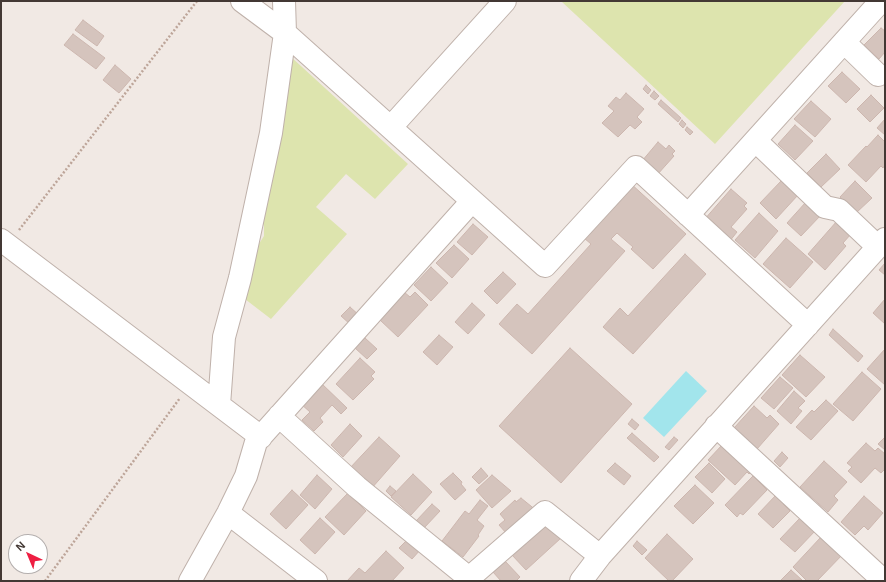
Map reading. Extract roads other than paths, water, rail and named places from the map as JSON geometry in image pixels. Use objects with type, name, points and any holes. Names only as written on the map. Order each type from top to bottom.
[{"type":"street","points":[[242,1],[285,33],[545,266],[636,168],[808,325]]},
{"type":"street","points":[[219,405],[224,337],[240,278],[271,133],[285,33],[284,1]]},
{"type":"street","points":[[391,127],[505,1]]},
{"type":"street","points":[[688,215],[881,1]]},
{"type":"street","points":[[844,42],[878,75]]},
{"type":"street","points":[[581,581],[600,556],[881,243],[839,210],[824,207],[756,141]]},
{"type":"street","points":[[190,581],[228,513],[246,476],[256,442],[472,201]]},
{"type":"street","points":[[4,243],[261,437]]},
{"type":"street","points":[[279,416],[357,487],[469,580],[545,512],[600,556]]},
{"type":"street","points":[[716,426],[874,578]]},
{"type":"street","points":[[228,513],[316,581]]},
{"type":"water","points":[[686,371],[707,391],[664,437],[643,418]]}]
